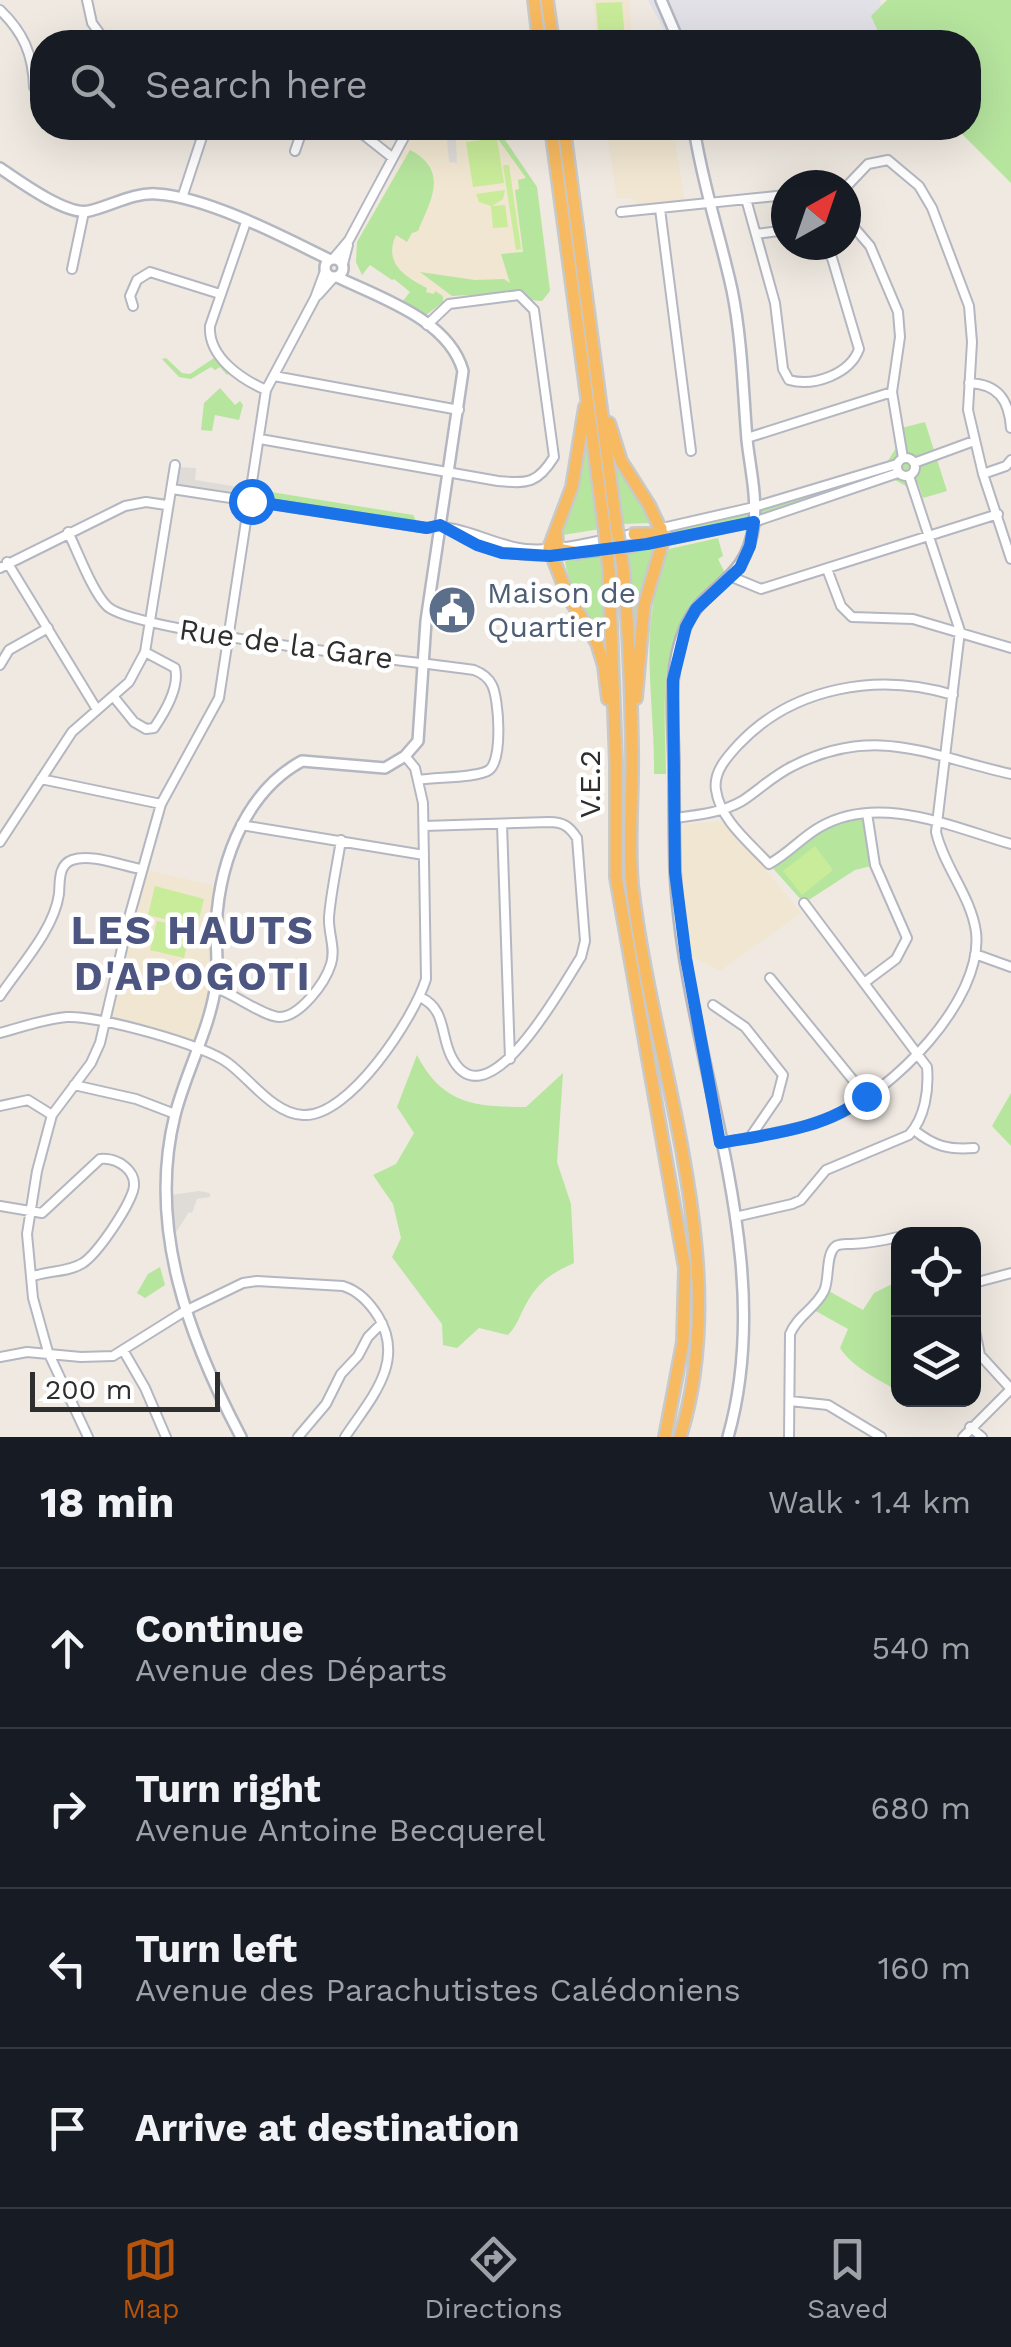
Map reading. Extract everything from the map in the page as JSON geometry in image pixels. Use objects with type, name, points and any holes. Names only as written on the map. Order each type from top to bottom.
[{"type":"highway","points":[[534,0],[538,30]]},
{"type":"highway","points":[[547,0],[551,30]]},
{"type":"highway","name":"V.E.2","points":[[553,140],[593,392]]},
{"type":"highway","name":"V.E.2","points":[[565,140],[611,531],[616,878],[685,1268],[684,1342],[665,1437]]},
{"type":"highway","points":[[593,392],[572,487],[557,529],[555,551],[568,596],[597,643],[604,666],[616,762]]},
{"type":"highway","points":[[593,392],[621,461],[660,535],[644,606],[632,747]]},
{"type":"highway","name":"V.E.2","points":[[611,531],[623,567],[632,747],[632,881],[645,978],[686,1181],[697,1262],[699,1344],[680,1437]]},
{"type":"highway","points":[[632,540],[660,535]]},
{"type":"highway","points":[[555,551],[576,548]]},
{"type":"street","points":[[87,0],[97,30]]},
{"type":"street","points":[[661,0],[674,30]]},
{"type":"street","points":[[0,10],[24,36],[30,56]]},
{"type":"street","points":[[182,198],[201,140]]},
{"type":"street","points":[[295,152],[299,140]]},
{"type":"street","points":[[370,140],[393,158]]},
{"type":"street","points":[[88,1437],[48,1352],[32,1298],[28,1212],[52,1115],[91,1064],[105,1022],[141,869],[161,804],[219,698],[266,390],[403,140]]},
{"type":"street","points":[[696,140],[736,315],[754,508],[750,546],[732,577],[696,609],[686,627],[673,680],[675,872],[686,958],[735,1217],[744,1337],[728,1437]]},
{"type":"street","points":[[861,171],[868,164],[888,160],[919,186],[932,208],[969,306],[972,340],[968,410],[983,474],[1011,559]]},
{"type":"street","points":[[0,168],[53,201],[84,212],[144,194],[182,198],[246,222],[308,250],[427,325],[450,342],[463,371],[423,664],[420,736],[405,756],[392,765],[376,768],[302,760],[254,804],[240,825],[219,907],[216,988],[169,1142],[166,1214],[185,1311],[240,1437]]},
{"type":"street","points":[[621,212],[771,196]]},
{"type":"street","points":[[746,199],[775,302],[783,369],[790,380],[802,384],[843,371],[854,362],[859,349],[833,260]]},
{"type":"street","points":[[660,209],[692,452]]},
{"type":"street","points":[[72,269],[84,212]]},
{"type":"street","points":[[246,222],[220,294],[210,336],[235,373],[266,390]]},
{"type":"street","points":[[756,234],[771,232]]},
{"type":"street","points":[[720,1143],[811,1124],[843,1112],[866,1096],[918,1054],[964,992],[975,954],[973,921],[944,860],[936,823],[960,631],[909,476],[899,465],[892,392],[900,337],[898,312],[870,246],[861,236]]},
{"type":"street","points":[[133,306],[130,296],[137,280],[150,272],[220,294]]},
{"type":"street","points":[[260,439],[522,483],[542,476],[554,457],[534,310],[519,295],[449,304],[427,325]]},
{"type":"street","points":[[274,376],[458,410]]},
{"type":"street","points":[[969,383],[985,384],[1004,397],[1011,428]]},
{"type":"street","points":[[747,438],[892,392]]},
{"type":"street","points":[[660,535],[914,463],[974,441]]},
{"type":"street","points":[[983,474],[1006,466],[1011,460]]},
{"type":"street","points":[[909,476],[914,472],[914,463]]},
{"type":"street","points":[[0,842],[72,732],[137,672],[145,652],[166,505],[176,464]]},
{"type":"street","points":[[660,535],[754,522],[899,465]]},
{"type":"street","points":[[172,489],[427,528],[440,525],[504,546],[555,551]]},
{"type":"street","points":[[96,708],[48,628],[3,565],[125,506],[146,502],[166,505]]},
{"type":"street","points":[[732,577],[761,590],[998,514]]},
{"type":"street","name":"Rue de la Gare","points":[[68,532],[105,605],[118,614],[178,630],[474,670],[486,676],[494,687],[499,751],[494,765],[481,774],[418,780]]},
{"type":"street","points":[[576,548],[632,540]]},
{"type":"street","points":[[827,569],[841,606],[852,618],[913,619],[1011,648]]},
{"type":"street","points":[[0,665],[9,650],[48,628]]},
{"type":"street","points":[[112,696],[134,722],[146,729],[154,728],[178,676],[175,668],[145,652]]},
{"type":"street","points":[[952,695],[932,689],[850,687],[817,693],[786,707],[758,726],[724,761],[716,779],[722,811],[769,864],[820,827],[868,813],[902,814],[1011,844]]},
{"type":"street","points":[[674,818],[722,811],[790,767],[845,747],[892,744],[1011,774]]},
{"type":"street","points":[[0,1034],[72,1017],[105,1022],[196,1048],[226,1061],[288,1112],[304,1116],[333,1107],[396,1036],[420,997],[426,979],[424,826],[418,780],[405,756]]},
{"type":"street","points":[[42,779],[161,804]]},
{"type":"street","points":[[864,983],[896,959],[907,938],[874,865],[868,813]]},
{"type":"street","points":[[420,997],[432,1003],[440,1014],[450,1054],[458,1067],[481,1075],[493,1072],[510,1059],[581,958],[585,940],[577,838],[570,827],[558,822],[424,826]]},
{"type":"street","points":[[502,824],[510,1059]]},
{"type":"street","points":[[240,825],[424,854]]},
{"type":"street","points":[[216,988],[235,994],[272,1016],[292,1015],[300,1008],[327,974],[333,956],[329,918],[341,840]]},
{"type":"street","points":[[0,996],[56,911],[61,871],[66,863],[75,858],[90,859],[141,869]]},
{"type":"street","points":[[735,1217],[792,1204],[808,1193],[826,1170],[897,1142],[914,1130],[923,1108],[927,1067],[804,903]]},
{"type":"street","points":[[975,954],[1011,967]]},
{"type":"street","points":[[770,978],[866,1096]]},
{"type":"street","points":[[714,1005],[745,1027],[783,1075],[777,1098],[751,1137]]},
{"type":"street","points":[[74,1086],[136,1099],[175,1114]]},
{"type":"street","points":[[0,1106],[28,1100],[52,1115]]},
{"type":"street","points":[[914,1130],[932,1144],[952,1150],[974,1148]]},
{"type":"street","points":[[0,1206],[42,1213],[100,1159],[120,1162],[133,1180],[134,1190],[120,1214],[85,1262],[30,1278]]},
{"type":"street","points":[[789,1437],[790,1334],[794,1325],[822,1295],[836,1246],[891,1239]]},
{"type":"street","points":[[981,1281],[1011,1273]]},
{"type":"street","points":[[0,1358],[27,1352],[100,1358],[124,1350],[185,1311],[243,1283],[333,1284],[363,1296],[390,1340],[389,1362],[346,1437]]},
{"type":"street","points":[[298,1437],[321,1411],[371,1332],[382,1323]]},
{"type":"street","points":[[124,1350],[166,1437]]},
{"type":"street","points":[[963,1437],[1011,1389],[981,1357]]},
{"type":"street","points":[[790,1401],[828,1405],[881,1437]]},
{"type":"street","points":[[970,1427],[982,1437]]},
{"type":"shaded area","points":[[593,0],[629,0],[631,30],[596,30]]},
{"type":"shaded area","points":[[648,0],[880,0],[886,30],[664,30]]},
{"type":"shaded area","points":[[396,140],[505,140],[537,187],[550,291],[542,301],[531,300],[522,292],[453,296],[426,315],[402,302],[410,292],[394,279],[370,265],[362,275],[356,262],[357,242],[402,161],[391,150]]},
{"type":"shaded area","points":[[447,140],[456,140],[457,163],[449,162]]},
{"type":"shaded area","points":[[608,140],[675,140],[685,203],[641,207],[631,198],[617,198]]},
{"type":"shaded area","points":[[179,467],[196,468],[195,480],[252,489],[251,501],[177,487]]},
{"type":"shaded area","points":[[727,823],[801,913],[720,971],[692,956],[681,878],[683,825]]},
{"type":"shaded area","points":[[147,870],[211,885],[218,892],[209,941],[212,976],[194,1044],[110,1020]]},
{"type":"shaded area","points":[[210,1193],[210,1197],[197,1199],[192,1213],[175,1234],[171,1195]]},
{"type":"green space","points":[[887,0],[1011,0],[1011,183],[968,140],[981,140],[981,30],[877,30],[871,16]]},
{"type":"green space","points":[[622,2],[624,30],[598,30],[596,3]]},
{"type":"green space","points":[[497,140],[504,183],[473,187],[466,142]]},
{"type":"green space","points":[[499,140],[505,140],[537,187],[550,291],[542,301],[531,300],[522,292],[452,296],[420,272],[475,280],[504,279],[510,283],[501,254],[523,252],[515,190],[519,189],[518,180],[526,178]]},
{"type":"green space","points":[[410,150],[430,168],[434,188],[418,231],[407,242],[396,235],[392,254],[404,274],[427,288],[426,292],[435,291],[443,296],[443,302],[426,315],[402,302],[410,292],[394,279],[370,265],[362,275],[356,262],[357,242]]},
{"type":"green space","points":[[503,165],[509,165],[521,249],[516,250]]},
{"type":"green space","points":[[505,190],[503,199],[492,206],[505,205],[508,227],[493,228],[491,206],[479,202],[476,194]]},
{"type":"green space","points":[[217,356],[230,372],[227,375],[220,367],[211,367],[191,379],[179,377],[162,359],[190,374]]},
{"type":"green space","points":[[220,388],[235,405],[240,401],[243,405],[239,420],[215,415],[212,431],[201,430],[204,403]]},
{"type":"green space","points":[[925,422],[947,491],[923,498],[918,483],[908,487],[891,478],[754,522],[663,541],[661,528],[754,507],[886,464],[896,448],[906,445],[901,428]]},
{"type":"green space","points":[[586,432],[600,529],[563,535],[560,532]]},
{"type":"green space","points":[[610,447],[651,516],[651,523],[622,524]]},
{"type":"green space","points":[[252,489],[413,515],[420,527],[251,501]]},
{"type":"green space","points":[[718,538],[723,556],[718,559],[725,573],[702,593],[674,639],[665,690],[666,774],[654,774],[650,632],[659,577],[669,549]]},
{"type":"green space","points":[[651,546],[656,550],[636,666],[625,551]]},
{"type":"green space","points":[[604,554],[610,664],[573,588],[565,561]]},
{"type":"green space","points":[[867,813],[875,865],[855,870],[804,903],[769,864],[820,827]]},
{"type":"green space","points":[[815,846],[833,870],[802,895],[783,871]]},
{"type":"green space","points":[[155,886],[204,899],[197,927],[148,915]]},
{"type":"green space","points":[[157,921],[191,928],[184,958],[150,950]]},
{"type":"green space","points":[[417,1055],[437,1084],[449,1093],[491,1106],[526,1107],[563,1073],[557,1162],[571,1204],[574,1263],[540,1285],[508,1335],[479,1328],[457,1348],[443,1345],[442,1324],[392,1257],[401,1238],[393,1204],[373,1175],[396,1164],[414,1133],[397,1107]]},
{"type":"green space","points":[[1011,1093],[1011,1146],[992,1126]]},
{"type":"green space","points":[[160,1267],[165,1285],[145,1298],[137,1293],[148,1274]]},
{"type":"green space","points":[[891,1284],[891,1387],[851,1361],[840,1348],[848,1329],[812,1309],[825,1289],[863,1310],[874,1293]]},
{"type":"place","name":"Maison de Quartier","points":[[452,610]]},
{"type":"district","name":"LES HAUTS D'APOGOTI","points":[[193,953]]},
{"type":"route","points":[[251,501],[427,528],[440,525],[477,545],[509,555],[528,556],[631,546],[754,522],[750,546],[740,568],[696,609],[686,627],[673,680],[675,872],[686,958],[720,1143],[811,1124],[843,1112],[866,1096]]}]
